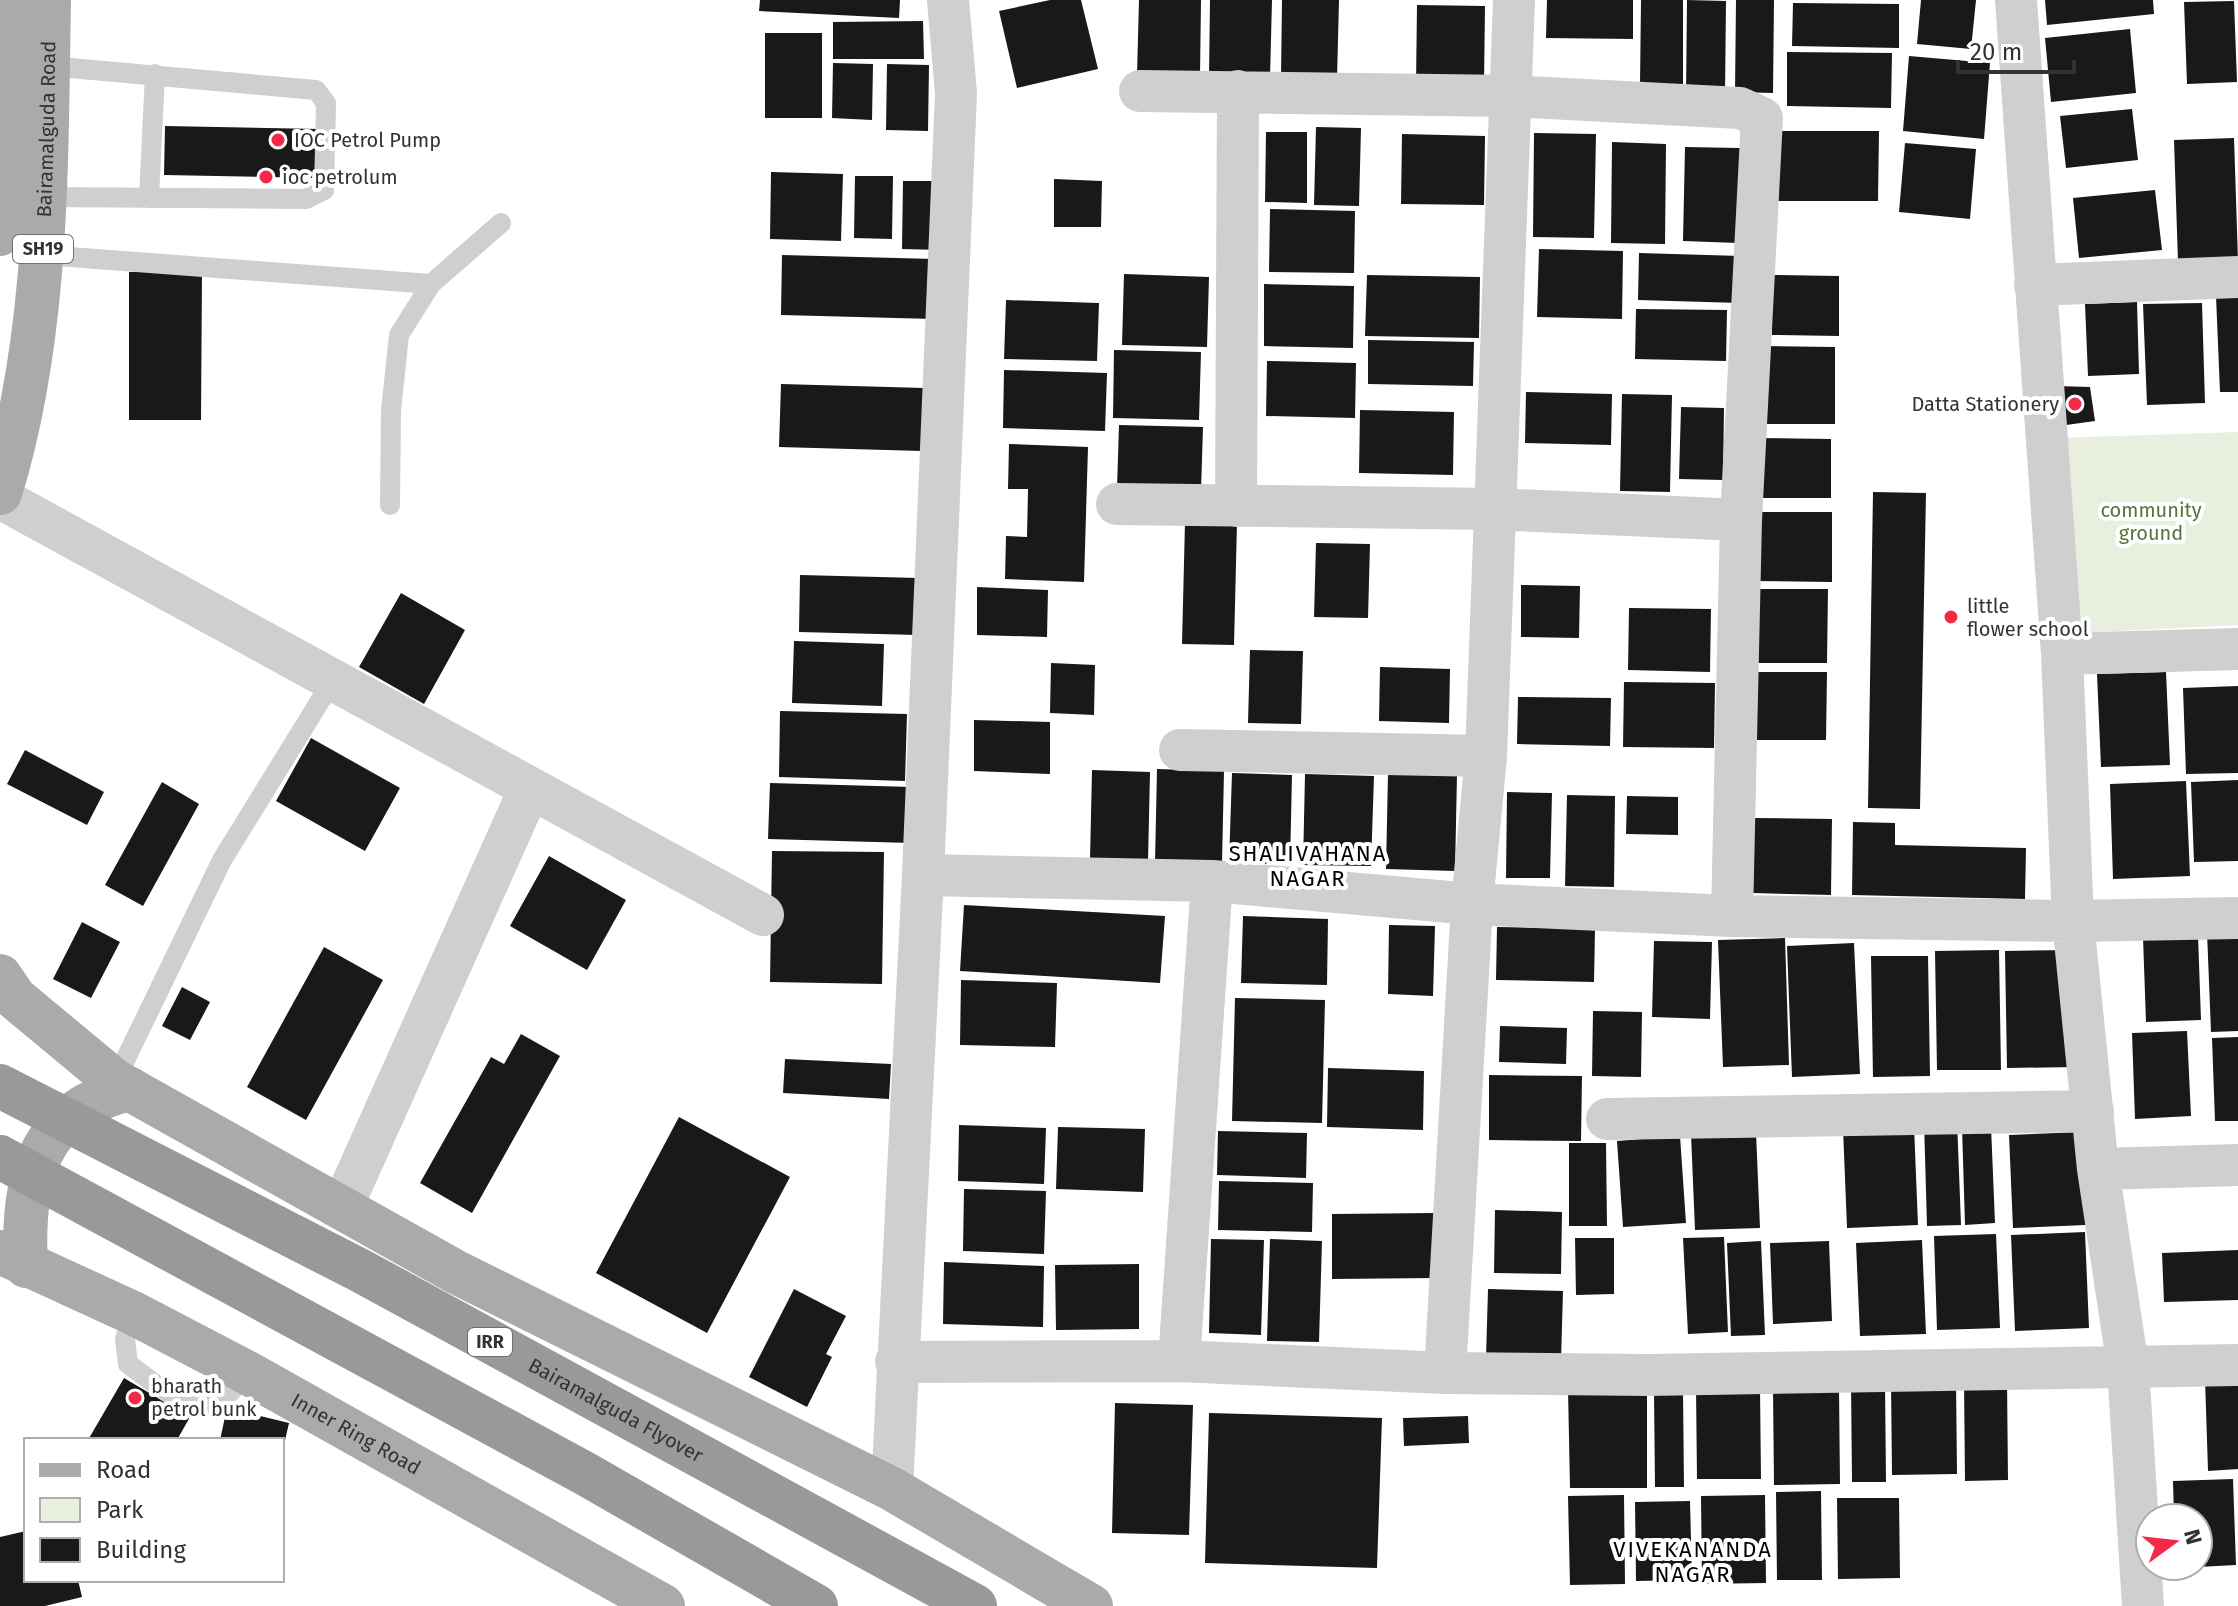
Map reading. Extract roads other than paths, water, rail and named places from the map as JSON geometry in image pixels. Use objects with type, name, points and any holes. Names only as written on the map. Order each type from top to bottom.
[{"type":"highway","name":"Bairamalguda Flyover","points":[[0,1086],[361,1271],[975,1606]]},
{"type":"highway","points":[[0,1157],[584,1473],[816,1606]]},
{"type":"main road","name":"Bairamalguda Road","points":[[0,496],[16,442],[43,255],[43,197],[34,82],[12,0]]},
{"type":"main road","name":"Bairamalguda Road","points":[[0,234],[49,0]]},
{"type":"main road","points":[[0,976],[15,998],[123,1085],[456,1272],[892,1489],[1091,1606]]},
{"type":"main road","points":[[17,1268],[26,1203],[41,1155],[53,1134],[78,1107],[123,1085]]},
{"type":"main road","name":"Inner Ring Road","points":[[17,1268],[133,1313],[246,1372],[663,1606]]},
{"type":"street","points":[[892,1489],[896,1362],[923,875],[956,93],[948,0]]},
{"type":"street","points":[[1445,1373],[1472,904],[1486,756],[1514,0]]},
{"type":"street","points":[[2016,0],[2062,654],[2073,921],[2098,1169],[2128,1367],[2143,1606]]},
{"type":"street","points":[[1140,91],[1511,96],[1740,108],[1762,118],[1741,520],[1732,916]]},
{"type":"street","points":[[1236,506],[1238,91]]},
{"type":"street","points":[[2035,285],[2238,277]]},
{"type":"street","points":[[0,496],[763,915]]},
{"type":"street","points":[[1117,504],[1493,509],[1741,520]]},
{"type":"street","points":[[2062,654],[2238,649]]},
{"type":"street","points":[[1180,750],[1486,756]]},
{"type":"street","points":[[342,1207],[530,788]]},
{"type":"street","points":[[923,875],[1212,881],[1472,904],[1732,916],[2073,921],[2238,918]]},
{"type":"street","points":[[1179,1361],[1212,881]]},
{"type":"street","points":[[1607,1119],[2093,1111]]},
{"type":"street","points":[[2098,1169],[2238,1165]]},
{"type":"street","points":[[896,1362],[1179,1361],[1445,1373],[1648,1375],[2238,1365]]},
{"type":"lane","points":[[149,198],[155,74]]},
{"type":"lane","points":[[34,82],[155,74],[316,90],[326,103],[324,190],[306,199],[43,197]]},
{"type":"lane","points":[[390,505],[391,411],[399,335],[431,284],[501,223]]},
{"type":"lane","points":[[43,255],[431,284]]},
{"type":"lane","points":[[123,1085],[222,860],[333,680]]},
{"type":"place","name":"IOC Petrol Pump","points":[[278,140]]},
{"type":"place","name":"ioc petrolum","points":[[266,177]]},
{"type":"place","name":"Datta Stationery","points":[[2075,404]]},
{"type":"place","name":"little flower school","points":[[1951,617]]},
{"type":"place","name":"bharath petrol bunk","points":[[135,1398]]},
{"type":"district","name":"SHALIVAHANA NAGAR","points":[[1308,866]]},
{"type":"district","name":"VIVEKANANDA NAGAR","points":[[1693,1562]]},
{"type":"park label","name":"community ground","points":[[2151,522]]}]
